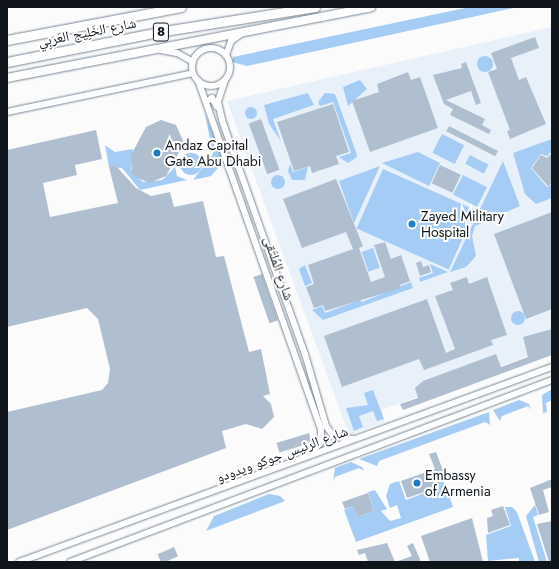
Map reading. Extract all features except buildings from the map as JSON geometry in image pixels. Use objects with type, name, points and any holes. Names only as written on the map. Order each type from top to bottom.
[{"type":"highway","name":"شارع الخَلِيج العَربِي","points":[[7,40],[181,7]]},
{"type":"highway","name":"شارع الخَلِيج العَربِي","points":[[7,62],[165,31],[315,7]]},
{"type":"main road","points":[[7,78],[122,53],[264,28],[371,7]]},
{"type":"street","points":[[226,55],[234,38],[264,28]]},
{"type":"street","points":[[216,48],[226,55],[230,70],[225,80],[210,86],[198,80],[193,73],[193,62],[204,49],[216,48]]},
{"type":"street","points":[[122,53],[170,51],[193,62]]},
{"type":"street","points":[[7,112],[193,73]]},
{"type":"street","name":"شارع المُلتَقى","points":[[198,80],[207,101],[321,429],[321,442],[305,459]]},
{"type":"street","name":"شارع المُلتَقى","points":[[225,80],[218,102],[222,120],[305,354],[326,426],[338,439],[359,439]]},
{"type":"street","points":[[207,101],[213,98],[222,120]]},
{"type":"street","name":"شارع الرئيس جوكو ويدودو","points":[[19,562],[305,459],[552,367]]},
{"type":"street","name":"شارع الرئيس جوكو ويدودو","points":[[70,562],[552,380]]},
{"type":"shaded area","points":[[470,7],[518,7],[247,66],[232,62],[233,57]]},
{"type":"shaded area","name":"Zayed Military Hospital","points":[[552,27],[552,347],[382,410],[384,422],[349,435],[227,101]]},
{"type":"shaded area","points":[[485,56],[491,58],[493,64],[491,70],[485,72],[479,70],[477,64],[479,58]]},
{"type":"shaded area","points":[[360,80],[367,89],[348,106],[343,87]]},
{"type":"shaded area","points":[[308,93],[314,105],[273,119],[281,141],[269,124],[264,105]]},
{"type":"shaded area","points":[[325,93],[335,94],[356,152],[357,157],[348,163],[339,157],[351,153],[333,102],[320,106],[318,102]]},
{"type":"shaded area","points":[[251,107],[255,109],[257,113],[255,117],[251,119],[247,117],[245,113],[247,109]]},
{"type":"shaded area","points":[[205,114],[224,161],[211,176],[193,180],[213,154]]},
{"type":"shaded area","points":[[442,134],[464,145],[455,164],[432,153]]},
{"type":"shaded area","points":[[552,139],[552,151],[547,156],[541,154],[531,168],[547,187],[552,184],[552,198],[536,204],[525,194],[513,153]]},
{"type":"shaded area","points":[[105,145],[115,152],[133,149],[131,169],[143,182],[162,180],[175,167],[177,176],[187,180],[140,190],[122,168],[109,167]]},
{"type":"shaded area","points":[[418,152],[440,163],[429,186],[382,163]]},
{"type":"shaded area","points":[[191,153],[199,156],[202,164],[199,172],[191,175],[183,172],[180,164],[183,156]]},
{"type":"shaded area","points":[[470,155],[489,165],[484,174],[465,164]]},
{"type":"shaded area","points":[[503,161],[520,206],[475,226],[472,236],[476,256],[466,267],[450,272]]},
{"type":"shaded area","points":[[290,164],[293,172],[308,167],[305,180],[292,180],[288,171]]},
{"type":"shaded area","points":[[380,166],[354,223],[339,181]]},
{"type":"shaded area","points":[[383,169],[475,210],[449,269],[357,228]]},
{"type":"shaded area","points":[[278,175],[283,177],[285,182],[283,187],[278,189],[273,187],[271,182],[273,177]]},
{"type":"shaded area","points":[[463,175],[487,187],[477,207],[453,195]]},
{"type":"shaded area","points":[[373,248],[380,268],[368,272],[362,252]]},
{"type":"shaded area","points":[[430,264],[448,272],[420,282],[419,278],[433,273]]},
{"type":"shaded area","points":[[305,265],[312,283],[305,286],[299,269]]},
{"type":"shaded area","points":[[411,282],[413,288],[323,320],[312,310],[322,306],[325,313],[360,300],[362,302]]},
{"type":"shaded area","points":[[518,311],[523,313],[525,318],[523,323],[518,325],[513,323],[511,318],[513,313]]},
{"type":"shaded area","points":[[552,389],[552,400],[546,403],[547,412],[543,413],[542,395]]},
{"type":"shaded area","points":[[373,390],[384,419],[377,421],[373,411],[359,416],[363,427],[354,431],[346,408],[368,405],[364,393]]},
{"type":"shaded area","points":[[519,400],[529,404],[531,410],[528,406],[502,416],[500,421],[493,410]]},
{"type":"shaded area","points":[[489,412],[490,425],[485,422],[379,461],[377,466],[359,459]]},
{"type":"shaded area","points":[[351,462],[362,467],[364,471],[359,468],[335,477],[333,482],[335,468]]},
{"type":"shaded area","points":[[442,475],[453,507],[356,542],[344,510],[353,506],[357,517],[374,511],[368,492],[375,490],[387,509],[381,511],[390,521],[401,518],[397,505],[390,508],[386,496],[390,484],[399,481],[406,500],[437,488],[433,478]]},
{"type":"shaded area","points":[[269,494],[280,496],[285,501],[206,531],[214,516]]},
{"type":"shaded area","points":[[535,505],[538,515],[533,517],[547,562],[539,562],[526,516]]},
{"type":"shaded area","points":[[505,507],[512,507],[517,512],[535,562],[519,562],[519,558],[488,561],[486,535],[511,526]]},
{"type":"place","name":"Andaz Capital Gate Abu Dhabi","points":[[157,153]]},
{"type":"place","name":"Zayed Military Hospital","points":[[412,224]]},
{"type":"place","name":"Embassy of Armenia","points":[[417,483]]}]
